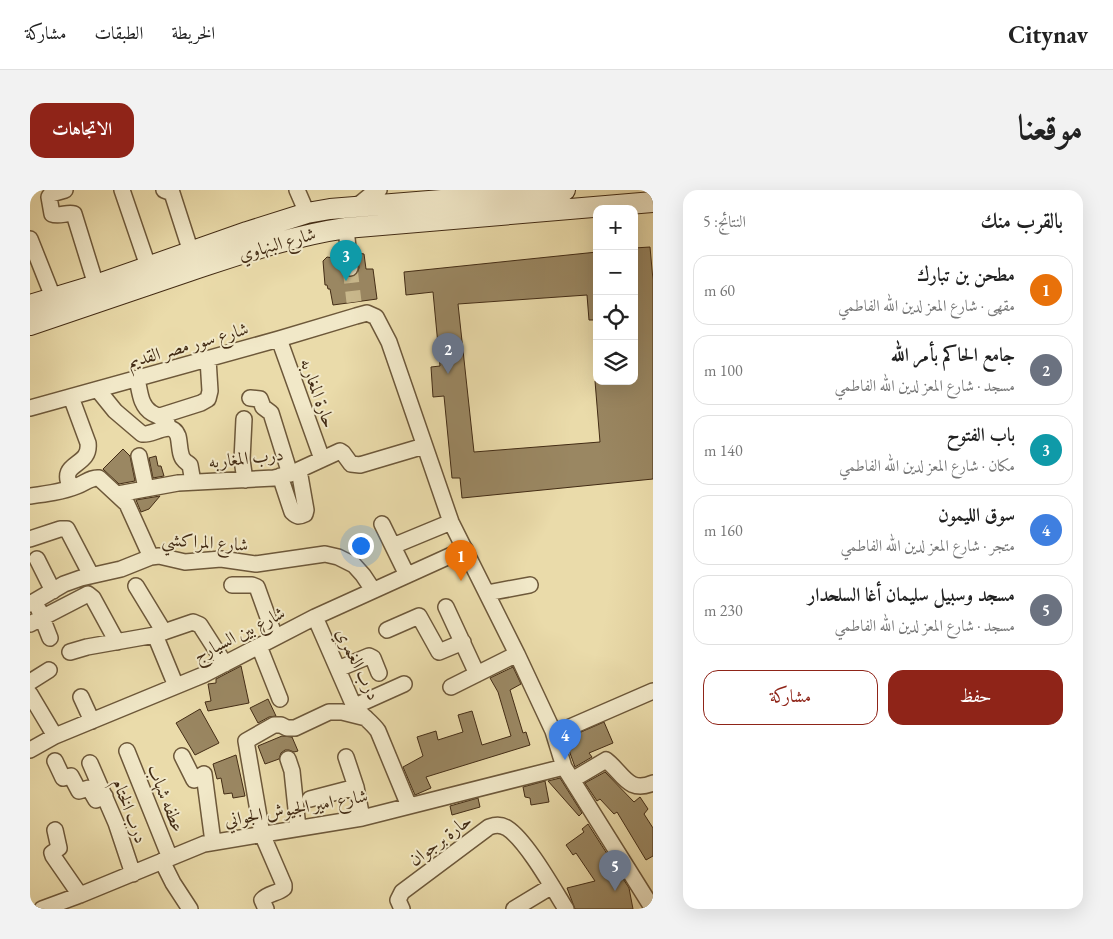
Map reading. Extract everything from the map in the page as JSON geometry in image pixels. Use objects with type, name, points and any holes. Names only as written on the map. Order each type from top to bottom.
[{"type":"main road","name":"شارع البنهاوي","points":[[30,304],[96,285],[307,213],[330,209],[564,190]]},
{"type":"main road","name":"شارع البنهاوي","points":[[30,324],[279,242],[316,233],[346,228],[653,202]]},
{"type":"street","points":[[65,190],[51,194],[48,197],[52,214],[54,216],[74,214],[96,285]]},
{"type":"street","points":[[122,190],[148,266]]},
{"type":"street","points":[[164,190],[172,194],[191,252]]},
{"type":"street","points":[[297,190],[307,213]]},
{"type":"street","points":[[356,207],[375,191]]},
{"type":"street","points":[[346,228],[350,268]]},
{"type":"street","points":[[31,243],[53,297]]},
{"type":"street","name":"شارع سور مصر القديم","points":[[30,408],[279,339],[355,309],[376,317],[379,321],[389,342],[424,446]]},
{"type":"street","name":"حارة المغاربه","points":[[279,339],[322,459]]},
{"type":"street","points":[[160,416],[208,399],[210,391],[208,358]]},
{"type":"street","points":[[137,379],[143,404],[151,412],[160,416],[177,434],[183,459],[190,465],[193,482]]},
{"type":"street","points":[[98,390],[115,411],[142,434],[170,428]]},
{"type":"street","points":[[71,397],[88,443],[86,456],[82,461],[70,468],[68,482],[71,488]]},
{"type":"street","points":[[250,398],[260,399],[264,408],[271,413],[290,473]]},
{"type":"street","points":[[244,419],[242,460],[245,480]]},
{"type":"street","points":[[424,446],[451,522],[517,654],[554,734],[568,774],[652,909]]},
{"type":"street","name":"درب المغاربه","points":[[118,494],[146,488],[193,482],[245,480],[290,473],[342,451],[351,464],[360,466],[424,446]]},
{"type":"street","points":[[139,456],[146,488]]},
{"type":"street","points":[[30,496],[71,488],[96,477],[102,479],[118,494],[130,510],[151,557]]},
{"type":"street","points":[[392,546],[451,522]]},
{"type":"street","points":[[382,524],[407,575]]},
{"type":"street","points":[[30,539],[60,529],[67,529],[92,575]]},
{"type":"street","name":"شارع بين السيارج","points":[[30,750],[55,736],[225,664],[315,617],[465,549]]},
{"type":"street","name":"شارع المراكشي","points":[[33,603],[72,581],[159,556],[185,562],[221,559],[256,564],[325,554],[338,557],[354,565],[373,590]]},
{"type":"street","points":[[37,559],[53,591]]},
{"type":"street","points":[[232,586],[252,585],[256,587],[275,638]]},
{"type":"street","points":[[487,593],[530,585]]},
{"type":"street","points":[[136,586],[159,633],[176,686]]},
{"type":"street","points":[[36,621],[88,594],[93,598],[117,642]]},
{"type":"street","points":[[33,603],[36,621],[50,638]]},
{"type":"street","points":[[446,607],[478,674]]},
{"type":"street","points":[[387,630],[419,616],[439,652],[463,642]]},
{"type":"street","name":"درب الغمري","points":[[315,617],[355,706],[378,731],[410,806]]},
{"type":"street","points":[[70,652],[159,633],[193,622],[200,626],[225,664]]},
{"type":"street","points":[[259,646],[280,699]]},
{"type":"street","points":[[451,687],[517,654]]},
{"type":"street","points":[[338,670],[369,656],[372,658],[379,673]]},
{"type":"street","points":[[30,682],[49,670]]},
{"type":"street","points":[[355,706],[404,684]]},
{"type":"street","points":[[554,734],[653,691]]},
{"type":"street","points":[[30,694],[55,736]]},
{"type":"street","points":[[81,697],[92,721]]},
{"type":"street","points":[[266,909],[262,900],[265,896],[284,888],[262,834],[245,743],[249,738],[274,725],[295,728],[323,714],[335,712],[366,718]]},
{"type":"street","name":"عطفه شهاب","points":[[127,751],[173,883],[190,909]]},
{"type":"street","points":[[182,756],[194,780],[204,774],[213,842]]},
{"type":"street","points":[[346,757],[356,787],[362,818]]},
{"type":"street","points":[[55,760],[62,777],[71,776],[79,791],[89,788],[96,800],[105,796]]},
{"type":"street","points":[[288,760],[292,771],[298,828]]},
{"type":"street","name":"شارع امير الجيوش الجواني","points":[[42,909],[213,842],[362,818],[410,806],[568,774],[606,760],[627,781],[635,786],[653,783]]},
{"type":"street","name":"درب الختام","points":[[90,763],[105,796],[133,874]]},
{"type":"street","points":[[310,799],[356,787]]},
{"type":"street","name":"حارة برجوان","points":[[402,909],[398,900],[402,892],[489,827],[496,825],[507,828],[520,840],[566,909]]},
{"type":"street","points":[[54,830],[59,848],[52,853],[53,856],[80,895]]},
{"type":"street","points":[[514,909],[552,886]]},
{"type":"building","points":[[650,247],[653,280],[653,479],[462,498],[460,478],[452,478],[444,396],[433,397],[431,367],[440,366],[433,292],[406,295],[404,272],[593,252],[593,320],[589,320],[587,295],[458,304],[474,452],[600,442],[595,385],[638,385],[638,248]]},
{"type":"building","points":[[358,253],[364,254],[366,269],[373,269],[377,299],[333,305],[330,289],[325,285],[323,261],[327,257],[333,258],[340,265],[343,274],[351,277],[356,282],[359,268]]},
{"type":"building","points":[[123,449],[130,456],[135,481],[119,484],[103,469]]},
{"type":"building","points":[[156,456],[158,466],[161,466],[164,476],[153,478],[149,458]]},
{"type":"building","points":[[160,496],[149,509],[141,512],[136,500]]},
{"type":"building","points":[[241,666],[249,703],[208,711],[205,702],[211,701],[208,684],[216,683],[216,679]]},
{"type":"building","points":[[513,667],[521,684],[510,690],[523,733],[526,732],[530,745],[426,777],[431,788],[415,795],[403,767],[423,756],[417,737],[436,731],[438,740],[463,732],[458,715],[472,711],[482,745],[511,736],[498,692],[490,678]]},
{"type":"building","points":[[268,699],[276,716],[269,717],[258,723],[250,708]]},
{"type":"building","points":[[200,709],[219,743],[195,755],[176,723]]},
{"type":"building","points":[[604,722],[613,743],[589,753],[592,757],[575,767],[565,739]]},
{"type":"building","points":[[282,736],[292,737],[298,751],[285,750],[281,753],[279,759],[265,764],[258,746]]},
{"type":"building","points":[[236,755],[245,796],[233,798],[232,793],[224,794],[221,778],[217,779],[213,764]]},
{"type":"building","points":[[605,772],[634,802],[640,797],[648,809],[644,814],[653,828],[653,856],[646,860],[617,812],[614,814],[600,799],[597,801],[585,783]]},
{"type":"building","points":[[560,778],[582,813],[579,816],[548,781]]},
{"type":"building","points":[[545,781],[549,802],[531,805],[530,798],[525,797],[523,787]]},
{"type":"building","points":[[478,798],[480,807],[452,815],[450,806]]},
{"type":"building","points":[[588,824],[629,888],[633,909],[575,909],[567,888],[595,881],[576,853],[573,855],[566,845],[584,832],[582,829]]},
{"type":"tunnel","points":[[350,268],[354,302]]},
{"type":"place","name":"باب الفتوح","points":[[346,281]]},
{"type":"place","name":"جامع الحاكم بأمر الله","points":[[448,374]]},
{"type":"place","name":"مطحن بن تبارك","points":[[461,581]]},
{"type":"place","name":"سوق الليمون","points":[[565,760]]},
{"type":"place","name":"مسجد وسبيل سليمان أغا السلحدار","points":[[615,891]]}]
